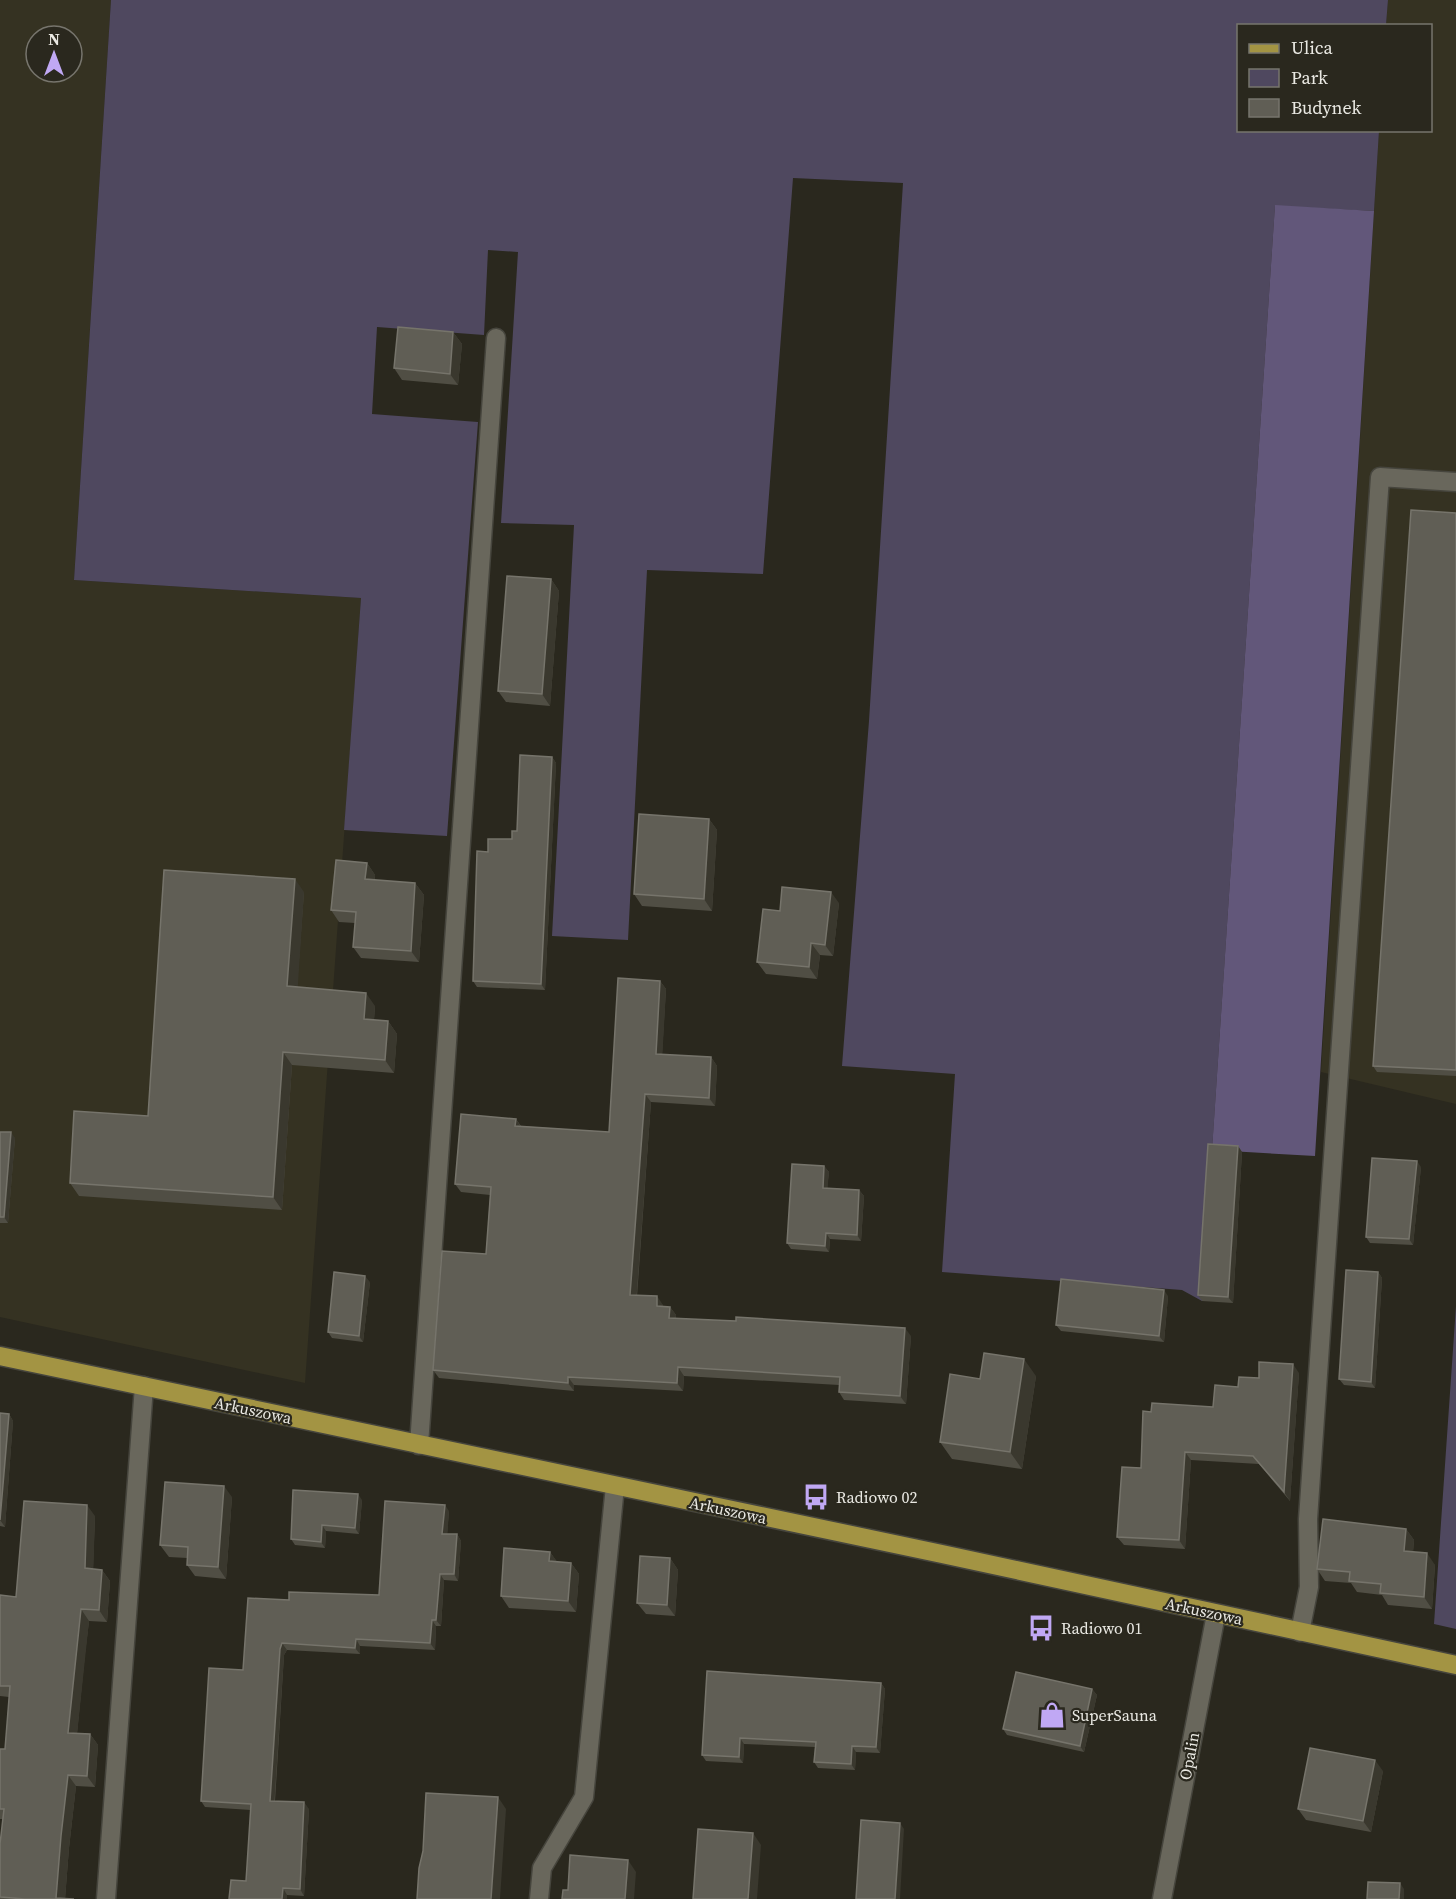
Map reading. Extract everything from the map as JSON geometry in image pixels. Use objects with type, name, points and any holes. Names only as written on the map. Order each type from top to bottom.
[{"type":"main road","name":"Arkuszowa","points":[[0,1356],[1456,1665]]},
{"type":"street","points":[[419,1445],[496,338]]},
{"type":"street","points":[[1299,1632],[1310,1587],[1310,1495],[1380,477],[1456,482]]},
{"type":"street","points":[[106,1899],[144,1386]]},
{"type":"street","points":[[540,1899],[542,1868],[584,1797],[615,1486]]},
{"type":"street","name":"Opalin","points":[[1162,1899],[1216,1614]]},
{"type":"shaded area","points":[[0,0],[111,0],[74,580],[361,598],[305,1383],[0,1317]]},
{"type":"shaded area","points":[[1388,0],[1456,0],[1456,1104],[1321,1072],[1379,132],[1432,132],[1432,24],[1386,24]]},
{"type":"shaded area","points":[[1275,205],[1374,211],[1315,1156],[1212,1150]]},
{"type":"green space","points":[[111,0],[1388,0],[1386,24],[1237,24],[1237,132],[1379,132],[1374,211],[1275,206],[1202,1301],[1182,1290],[942,1272],[955,1074],[842,1066],[869,721],[903,183],[793,178],[763,574],[647,570],[628,940],[552,936],[574,525],[501,523],[518,252],[488,250],[484,335],[377,327],[372,414],[478,422],[447,836],[344,830],[361,598],[74,580]]},
{"type":"green space","points":[[1456,1306],[1456,1629],[1434,1624]]},
{"type":"building","points":[[398,327],[453,332],[450,374],[394,368]]},
{"type":"building","points":[[1411,510],[1456,513],[1456,1070],[1373,1066]]},
{"type":"building","points":[[507,576],[551,579],[542,694],[498,691]]},
{"type":"building","points":[[520,755],[552,757],[541,984],[473,981],[477,851],[488,852],[488,839],[512,839],[512,831],[517,831]]},
{"type":"building","points":[[639,814],[709,819],[704,899],[634,894]]},
{"type":"building","points":[[336,860],[367,863],[365,879],[415,883],[411,951],[353,947],[356,912],[331,910]]},
{"type":"building","points":[[164,870],[295,879],[287,986],[366,993],[364,1019],[388,1021],[385,1060],[283,1052],[273,1197],[70,1183],[74,1111],[148,1116]]},
{"type":"building","points":[[782,887],[831,892],[825,945],[811,943],[809,967],[757,962],[763,909],[780,911]]},
{"type":"building","points":[[618,978],[660,981],[656,1054],[711,1057],[709,1098],[645,1094],[630,1295],[657,1296],[657,1306],[670,1307],[669,1318],[736,1321],[736,1317],[905,1328],[900,1396],[839,1392],[840,1377],[678,1367],[677,1383],[568,1377],[568,1383],[433,1370],[442,1251],[486,1254],[491,1187],[455,1184],[461,1114],[516,1119],[515,1126],[609,1132]]},
{"type":"building","points":[[0,1132],[11,1132],[4,1217],[0,1217]]},
{"type":"building","points":[[1208,1144],[1238,1146],[1228,1297],[1198,1295]]},
{"type":"building","points":[[1372,1158],[1417,1161],[1409,1239],[1366,1237]]},
{"type":"building","points":[[792,1164],[824,1166],[823,1188],[859,1190],[857,1235],[826,1233],[825,1246],[787,1243]]},
{"type":"building","points":[[1346,1270],[1378,1272],[1371,1382],[1339,1379]]},
{"type":"building","points":[[334,1272],[365,1276],[359,1336],[328,1332]]},
{"type":"building","points":[[1061,1279],[1164,1290],[1159,1336],[1056,1325]]},
{"type":"building","points":[[984,1353],[1024,1359],[1010,1452],[940,1442],[950,1374],[980,1379]]},
{"type":"building","points":[[1259,1362],[1293,1364],[1284,1492],[1253,1456],[1185,1452],[1179,1540],[1117,1537],[1122,1467],[1141,1468],[1143,1411],[1151,1412],[1152,1403],[1213,1407],[1215,1385],[1238,1387],[1239,1377],[1259,1378]]},
{"type":"building","points":[[0,1413],[9,1414],[0,1520]]},
{"type":"building","points":[[165,1482],[224,1486],[218,1567],[187,1565],[188,1547],[160,1545]]},
{"type":"building","points":[[293,1490],[358,1494],[355,1528],[322,1525],[321,1542],[291,1539]]},
{"type":"building","points":[[24,1501],[87,1505],[85,1568],[102,1570],[99,1610],[81,1609],[68,1733],[90,1734],[87,1776],[68,1775],[61,1836],[56,1898],[74,1899],[0,1897],[0,1844],[4,1809],[0,1809],[0,1749],[5,1749],[10,1686],[0,1686],[0,1595],[16,1597]]},
{"type":"building","points":[[385,1501],[445,1505],[442,1534],[457,1534],[454,1574],[440,1574],[436,1620],[432,1620],[430,1643],[356,1639],[355,1648],[282,1643],[270,1801],[304,1802],[300,1889],[283,1888],[282,1899],[229,1899],[231,1880],[246,1881],[251,1804],[201,1801],[209,1668],[243,1670],[248,1598],[289,1600],[289,1592],[379,1595]]},
{"type":"building","points":[[1323,1519],[1406,1529],[1404,1551],[1427,1553],[1424,1597],[1380,1593],[1381,1584],[1349,1581],[1350,1572],[1317,1569]]},
{"type":"building","points":[[504,1548],[550,1552],[549,1561],[571,1563],[568,1601],[501,1596]]},
{"type":"building","points":[[640,1556],[670,1558],[667,1605],[637,1603]]},
{"type":"building","points":[[707,1671],[881,1683],[876,1747],[852,1746],[851,1764],[814,1762],[816,1742],[740,1738],[739,1757],[702,1755]]},
{"type":"building","name":"SuperSauna","points":[[1016,1672],[1092,1689],[1080,1746],[1003,1729]]},
{"type":"building","points":[[1310,1748],[1375,1760],[1363,1821],[1298,1809]]},
{"type":"building","points":[[426,1793],[498,1797],[491,1899],[417,1899],[419,1868],[423,1851]]},
{"type":"building","points":[[861,1820],[900,1823],[895,1899],[856,1899]]},
{"type":"building","points":[[698,1829],[753,1833],[748,1899],[693,1899]]},
{"type":"building","points":[[570,1855],[628,1860],[625,1899],[562,1899],[563,1890],[568,1890]]},
{"type":"building","points":[[1368,1882],[1400,1883],[1399,1899],[1367,1899]]},
{"type":"place","name":"Radiowo 02","points":[[816,1497]]},
{"type":"place","name":"Radiowo 01","points":[[1041,1628]]},
{"type":"place","name":"SuperSauna","points":[[1052,1715]]}]
